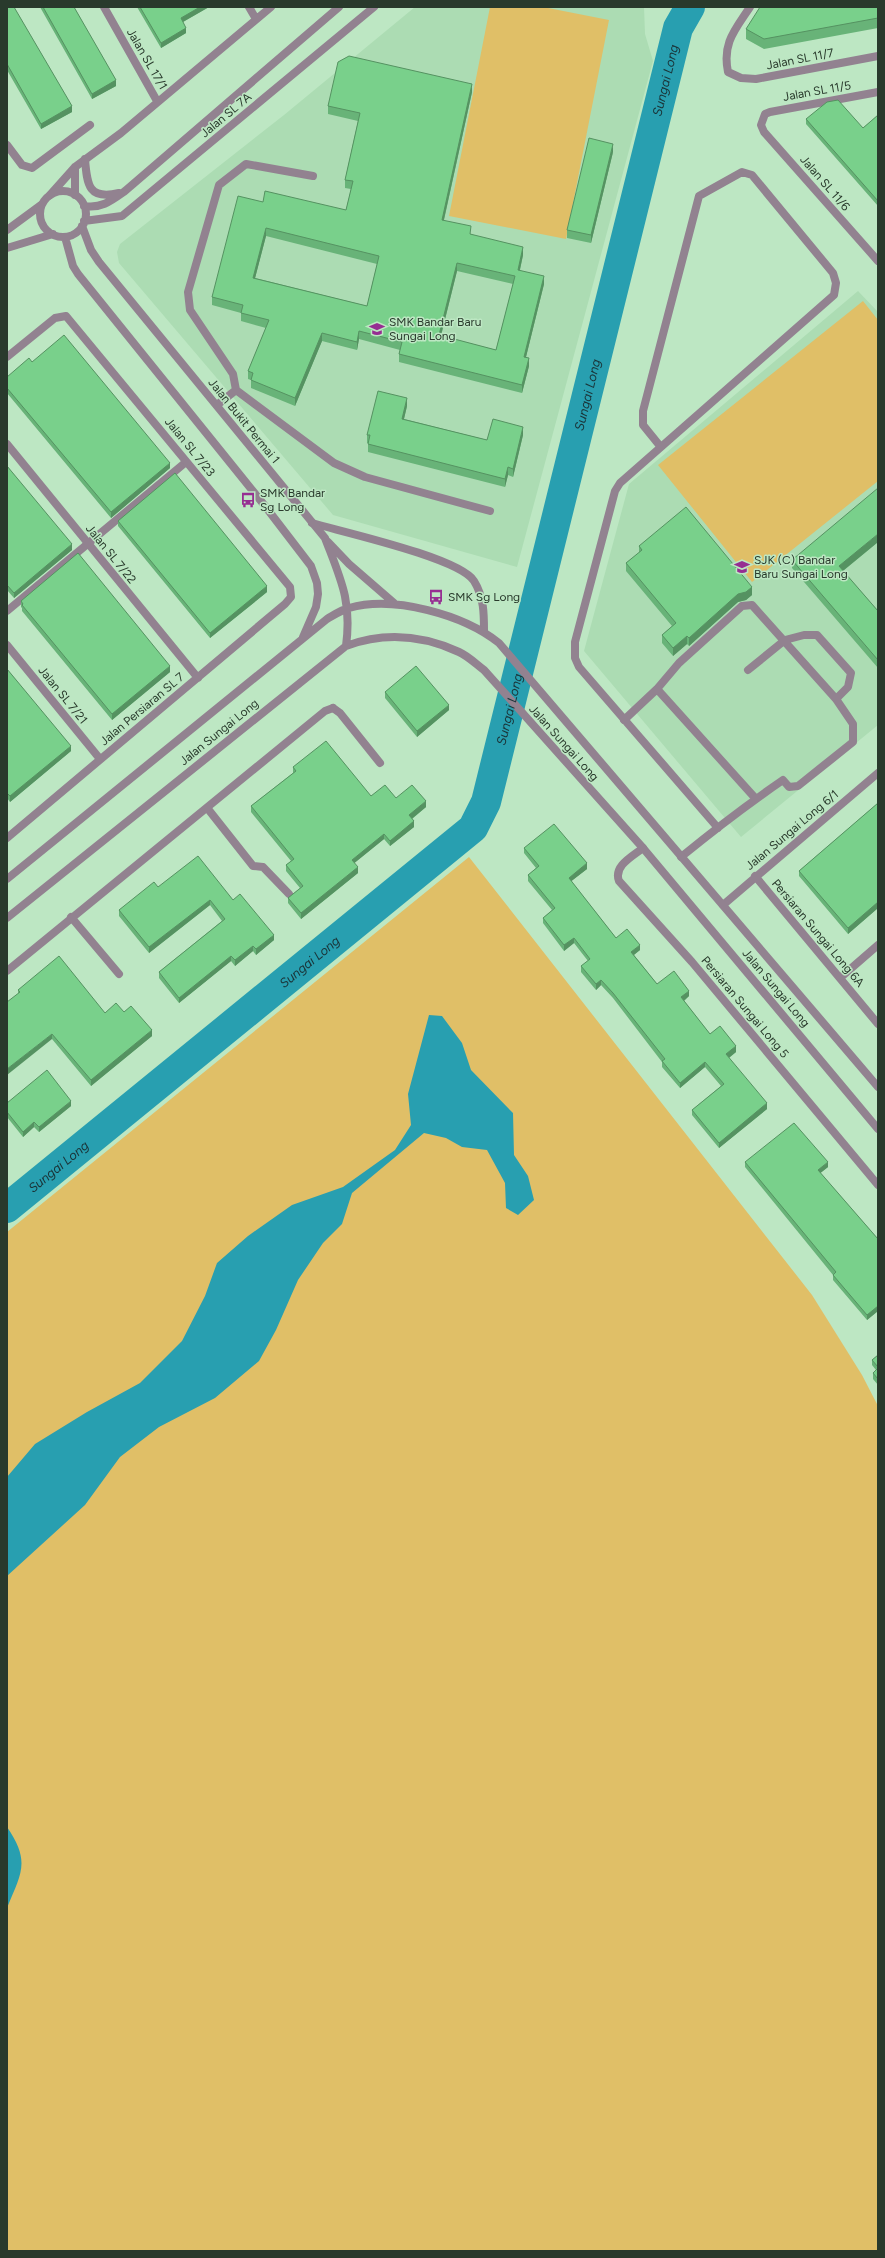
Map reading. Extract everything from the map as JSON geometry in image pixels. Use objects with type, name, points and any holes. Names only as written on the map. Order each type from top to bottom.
[{"type":"street","name":"Jalan SL 17/1","points":[[104,7],[158,101]]},
{"type":"street","points":[[249,7],[256,19]]},
{"type":"street","points":[[7,230],[41,205],[75,167],[121,133],[271,7]]},
{"type":"street","name":"Jalan SL 7A","points":[[84,206],[94,208],[105,205],[125,191],[340,7]]},
{"type":"street","name":"Jalan SL 7A","points":[[83,224],[122,216],[374,7]]},
{"type":"street","name":"Jalan SL 11/7","points":[[750,7],[726,44],[725,58],[728,72],[740,78],[756,79],[878,56]]},
{"type":"street","name":"Jalan SL 11/5","points":[[762,118],[765,114],[770,112],[878,92]]},
{"type":"street","name":"Jalan SL 11/6","points":[[762,118],[761,125],[764,132],[878,261]]},
{"type":"street","points":[[7,145],[22,165],[32,168],[90,124]]},
{"type":"street","points":[[85,159],[88,184],[93,191],[103,195],[125,191]]},
{"type":"street","points":[[313,176],[246,164],[219,185],[188,292],[190,310],[234,374],[236,390],[334,464],[365,477],[490,511]]},
{"type":"street","points":[[75,167],[75,195]]},
{"type":"street","points":[[660,446],[643,425],[643,411],[699,196],[742,172],[752,175],[833,273],[836,283],[834,295],[660,446],[620,483],[615,491],[575,642],[575,658],[579,667],[718,828]]},
{"type":"street","points":[[41,205],[40,218],[42,225],[53,234],[65,237],[72,235],[83,224],[84,206],[75,195],[65,191],[50,195]]},
{"type":"street","name":"Jalan Bukit Permai 1","points":[[83,224],[91,250],[99,262],[325,538],[343,586],[348,608],[346,646]]},
{"type":"street","points":[[7,248],[53,234]]},
{"type":"street","points":[[65,237],[73,266],[78,274],[311,566],[317,583],[318,594],[316,607],[303,637]]},
{"type":"street","name":"Jalan SL 7/23","points":[[7,357],[55,318],[66,316],[290,587],[291,597]]},
{"type":"street","points":[[217,405],[236,390]]},
{"type":"street","name":"Jalan SL 7/22","points":[[7,444],[86,543],[198,678]]},
{"type":"street","points":[[7,611],[86,543],[186,462]]},
{"type":"street","points":[[312,523],[427,556],[451,564],[466,573],[474,581],[481,598],[484,631]]},
{"type":"street","points":[[325,538],[349,564],[394,603]]},
{"type":"street","name":"Jalan Persiaran SL 7","points":[[7,838],[198,678],[285,604],[291,597]]},
{"type":"street","name":"Jalan Sungai Long","points":[[7,878],[327,619],[348,608],[394,603],[465,622],[484,631],[499,643],[878,1088]]},
{"type":"street","points":[[624,720],[657,689],[679,663],[742,606],[752,605],[785,640],[836,700],[853,724],[853,742],[798,786],[789,787],[783,780],[756,798],[681,857]]},
{"type":"street","points":[[748,670],[785,640],[804,635],[817,635],[851,673],[848,687],[836,700]]},
{"type":"street","name":"Jalan Sungai Long","points":[[7,918],[346,646],[367,638],[410,638],[431,642],[460,653],[484,670],[643,848],[878,1129]]},
{"type":"street","name":"Jalan SL 7/21","points":[[7,645],[100,759]]},
{"type":"street","points":[[657,689],[756,798]]},
{"type":"street","points":[[7,971],[71,917],[208,809],[325,711],[333,708],[340,713],[380,763]]},
{"type":"street","name":"Jalan Sungai Long 6/1","points":[[723,905],[755,876],[878,773]]},
{"type":"street","points":[[208,809],[253,866],[263,867],[289,894]]},
{"type":"street","name":"Persiaran Sungai Long 5","points":[[643,848],[619,868],[617,874],[619,880],[697,968],[878,1185]]},
{"type":"street","name":"Persiaran Sungai Long 6A","points":[[755,876],[878,1024]]},
{"type":"street","points":[[71,917],[119,974]]},
{"type":"street","points":[[840,978],[878,945]]},
{"type":"shaded area","name":"SMK Bandar Baru Sungai Long","points":[[415,7],[644,7],[645,34],[653,61],[517,567],[333,515],[119,263],[117,252],[120,244],[284,115]]},
{"type":"shaded area","points":[[490,7],[543,7],[609,20],[566,239],[449,216]]},
{"type":"shaded area","name":"SJK (C) Bandar Baru Sungai Long","points":[[858,291],[878,312],[878,725],[741,837],[584,651],[629,484]]},
{"type":"shaded area","points":[[863,301],[878,320],[878,481],[752,582],[658,465]]},
{"type":"shaded area","points":[[469,857],[812,1295],[862,1375],[878,1406],[878,2251],[7,2251],[7,1232]]},
{"type":"water","points":[[429,1015],[442,1016],[462,1043],[471,1070],[513,1113],[514,1155],[528,1176],[534,1200],[518,1215],[506,1208],[505,1183],[487,1150],[462,1147],[446,1138],[424,1133],[352,1193],[342,1224],[323,1243],[298,1280],[276,1330],[259,1361],[215,1398],[159,1427],[120,1457],[85,1505],[7,1576],[7,1477],[35,1444],[87,1412],[140,1383],[182,1341],[205,1296],[217,1263],[248,1236],[292,1205],[343,1187],[395,1150],[411,1125],[408,1094]]},
{"type":"water","points":[[7,1827],[19,1850],[21,1868],[16,1886],[7,1908]]},
{"type":"building","points":[[7,7],[14,7],[72,106],[41,124],[7,64]]},
{"type":"building","points":[[43,7],[74,7],[116,80],[92,94]]},
{"type":"building","points":[[140,7],[200,7],[181,18],[186,28],[161,43]]},
{"type":"building","points":[[760,7],[878,7],[878,18],[764,39],[746,29]]},
{"type":"building","points":[[349,56],[472,84],[442,220],[471,226],[470,234],[523,247],[518,270],[544,276],[524,357],[529,358],[522,385],[399,354],[402,342],[359,331],[357,342],[322,333],[295,398],[251,380],[253,373],[248,371],[269,320],[241,313],[243,305],[212,297],[238,196],[263,202],[265,191],[346,210],[353,181],[345,180],[360,113],[328,106],[338,62]],"holes":[[[266,228],[379,256],[367,306],[253,278]],[[457,263],[515,276],[496,350],[439,335]]]},
{"type":"building","points":[[838,100],[863,128],[878,115],[878,201],[806,119],[827,102]]},
{"type":"building","points":[[589,138],[613,144],[591,235],[567,230]]},
{"type":"building","points":[[64,335],[170,463],[111,512],[7,388],[7,377],[29,358],[32,362]]},
{"type":"building","points":[[378,391],[407,398],[402,419],[487,440],[493,419],[523,427],[513,469],[508,467],[505,479],[368,444],[370,435],[367,435]]},
{"type":"building","points":[[7,466],[72,544],[14,593],[7,585]]},
{"type":"building","points":[[175,473],[267,586],[210,633],[118,521]]},
{"type":"building","points":[[878,488],[878,534],[839,566],[878,611],[878,660],[792,560]]},
{"type":"building","points":[[686,507],[752,587],[746,592],[738,594],[689,638],[687,636],[673,648],[662,635],[676,623],[626,563],[642,550],[639,546]]},
{"type":"building","points":[[78,553],[170,666],[112,714],[22,605],[23,604],[21,601]]},
{"type":"building","points":[[416,666],[449,705],[417,731],[385,692]]},
{"type":"building","points":[[7,669],[71,746],[10,796],[7,793]]},
{"type":"building","points":[[326,741],[371,796],[385,785],[396,798],[412,785],[426,801],[409,815],[414,821],[390,841],[384,834],[352,860],[358,867],[301,913],[288,898],[303,886],[286,865],[294,859],[251,806],[296,771],[293,767]]},
{"type":"building","points":[[878,803],[878,902],[848,928],[799,871]]},
{"type":"building","points":[[554,824],[587,863],[569,878],[616,938],[627,929],[640,945],[631,952],[657,984],[674,971],[689,991],[681,997],[710,1034],[720,1026],[736,1046],[726,1054],[767,1103],[719,1143],[692,1110],[724,1084],[705,1062],[680,1083],[662,1061],[665,1059],[613,993],[601,980],[596,984],[581,966],[590,959],[574,938],[564,945],[543,918],[555,908],[528,875],[539,866],[524,848]]},
{"type":"building","points":[[198,856],[233,900],[240,894],[274,935],[256,949],[253,946],[235,960],[231,956],[179,998],[159,972],[225,919],[210,900],[149,947],[119,910],[154,882],[158,887]]},
{"type":"building","points":[[59,956],[105,1013],[116,1003],[124,1012],[131,1006],[152,1030],[91,1080],[52,1034],[7,1069],[7,1002],[20,992],[18,990]]},
{"type":"building","points":[[47,1070],[71,1101],[39,1127],[34,1122],[23,1132],[7,1112],[7,1103]]},
{"type":"building","points":[[794,1123],[828,1162],[818,1170],[878,1239],[878,1306],[867,1315],[833,1275],[836,1272],[745,1162]]},
{"type":"building","points":[[878,1355],[878,1367],[872,1360]]},
{"type":"building","points":[[878,1368],[878,1379],[873,1373]]},
{"type":"waterway","name":"Sungai Long","points":[[7,1208],[473,828],[486,802],[678,28],[690,7]]},
{"type":"place","name":"SMK Bandar Baru Sungai Long","points":[[377,329]]},
{"type":"place","name":"SMK Bandar Sg Long","points":[[248,500]]},
{"type":"place","name":"SJK (C) Bandar Baru Sungai Long","points":[[742,567]]},
{"type":"place","name":"SMK Sg Long","points":[[436,597]]}]
